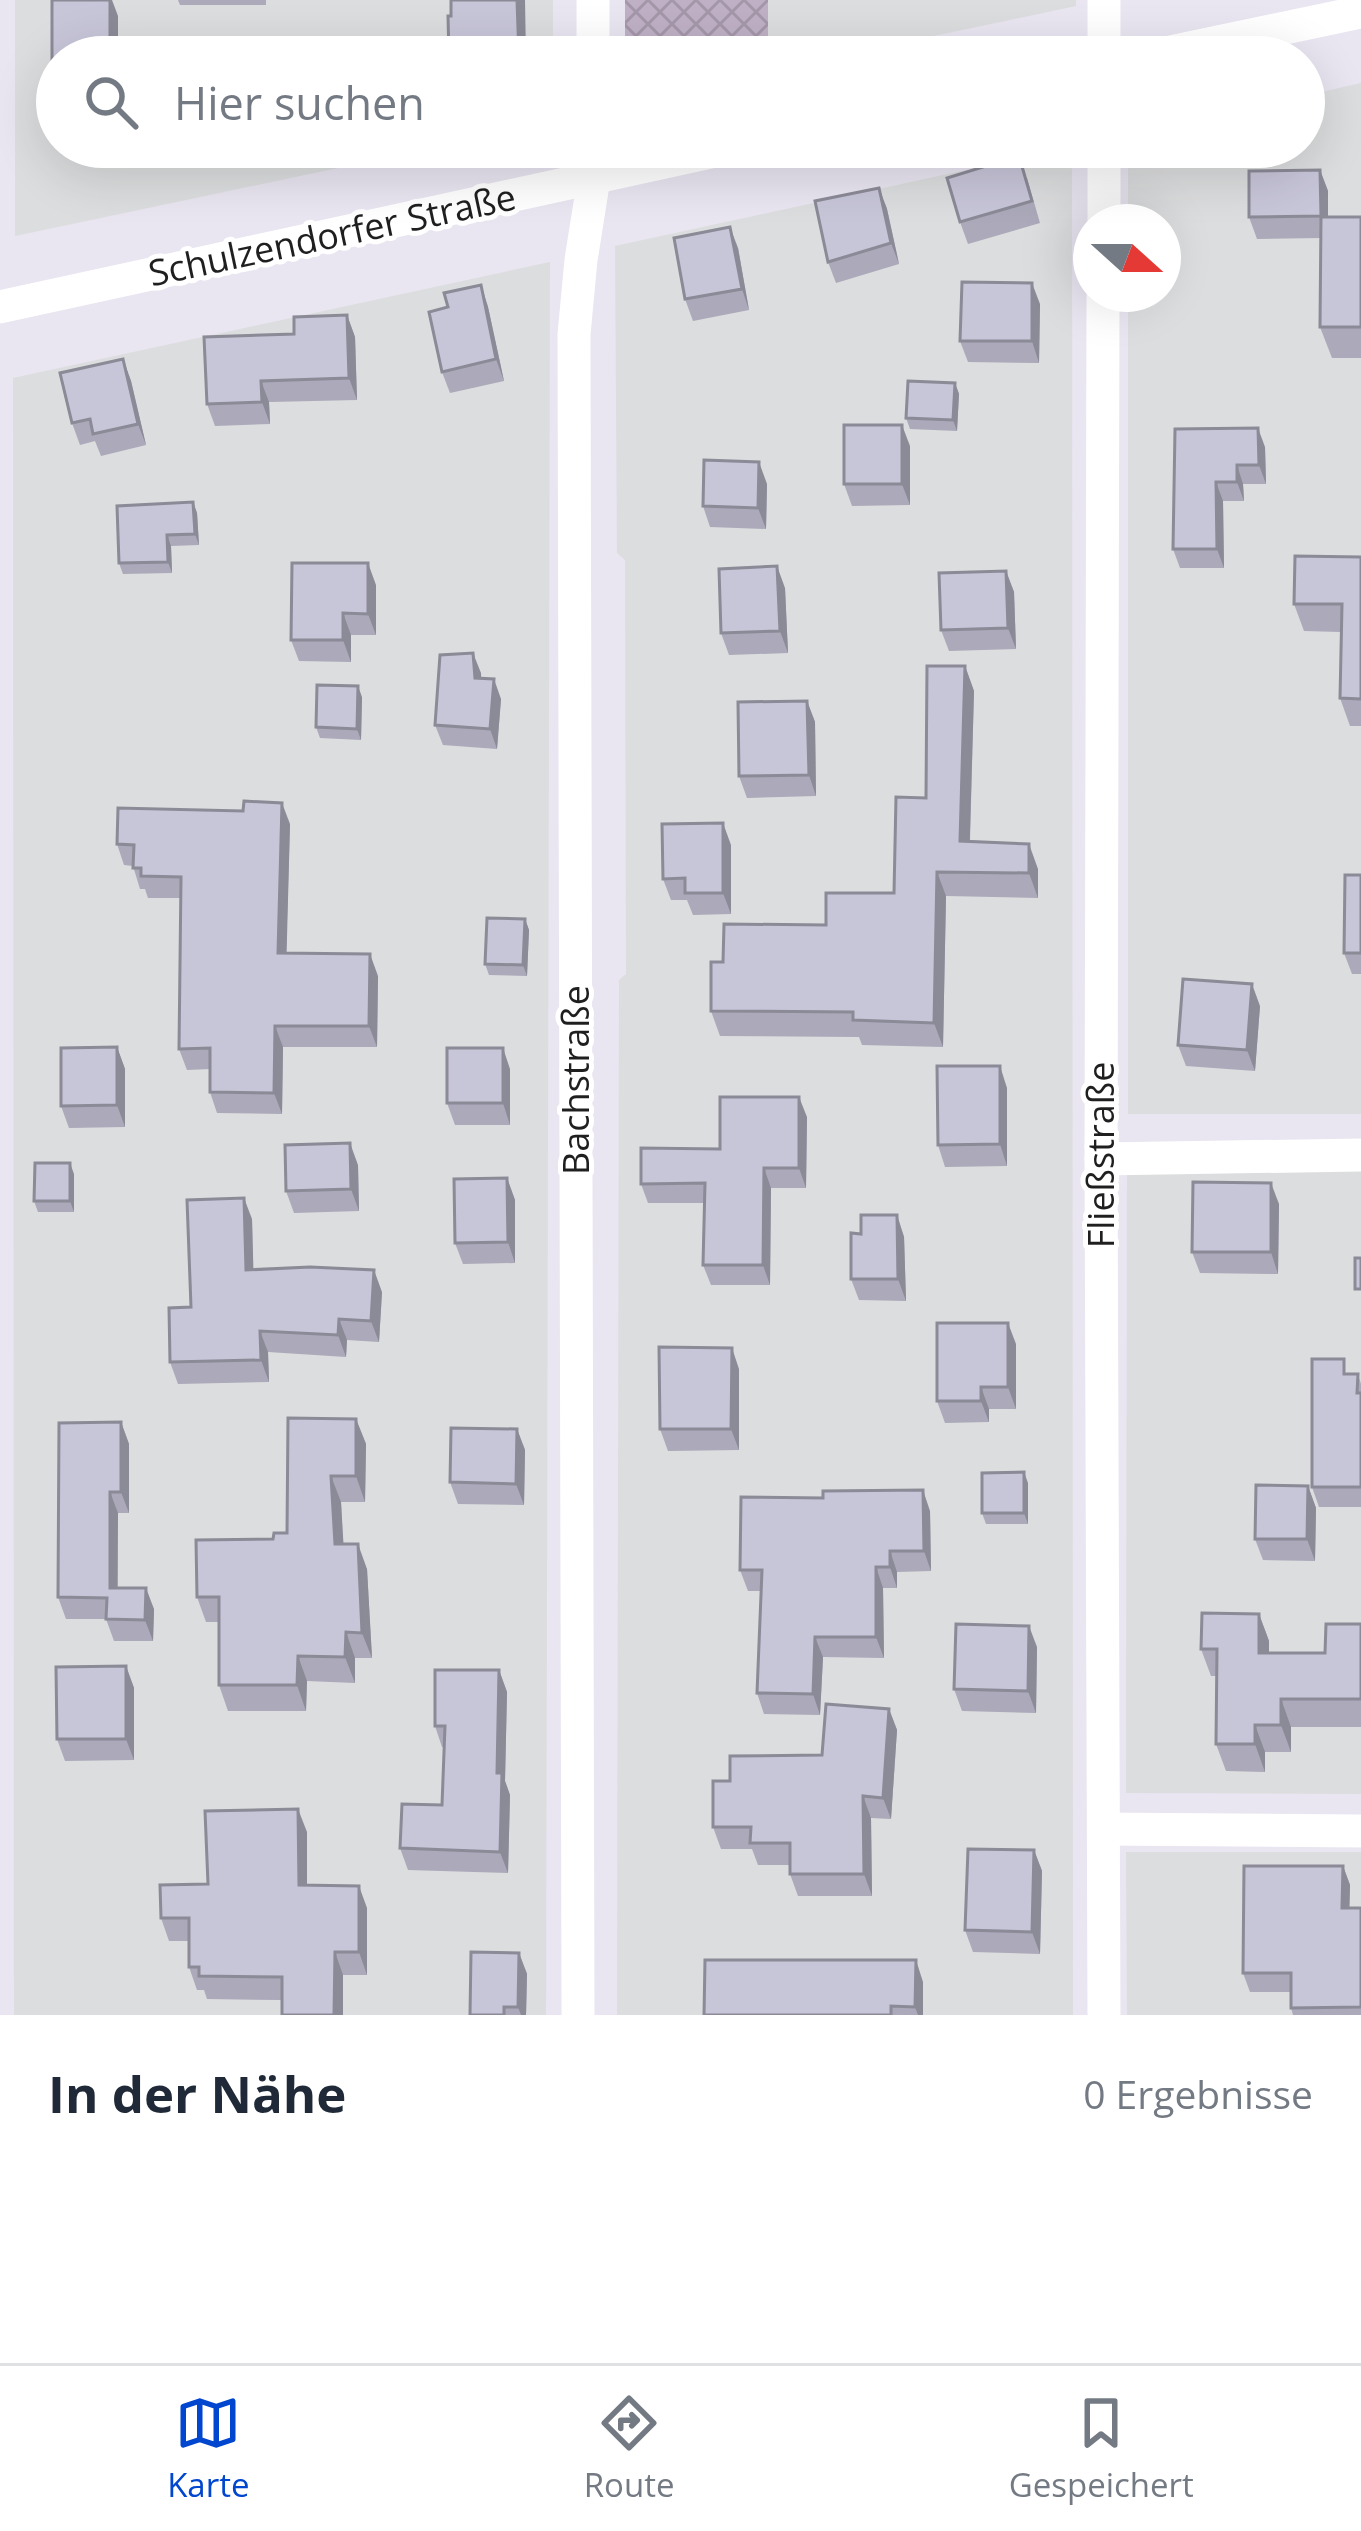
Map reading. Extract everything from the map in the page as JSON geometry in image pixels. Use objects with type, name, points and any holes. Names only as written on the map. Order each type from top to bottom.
[{"type":"street","points":[[593,0],[593,36]]},
{"type":"street","points":[[1104,0],[1104,36]]},
{"type":"street","points":[[1247,36],[1361,12]]},
{"type":"street","name":"Schulzendorfer Straße","points":[[0,307],[569,168]]},
{"type":"street","name":"Bachstraße","points":[[578,2015],[574,334],[593,168]]},
{"type":"street","points":[[1103,204],[1104,168]]},
{"type":"street","name":"Fließstraße","points":[[1103,312],[1104,2015]]},
{"type":"street","points":[[1101,1159],[1361,1155]]},
{"type":"street","points":[[1103,1829],[1361,1832]]},
{"type":"shaded area","points":[[15,0],[553,0],[553,36],[36,36],[36,168],[338,168],[15,236]]},
{"type":"shaded area","points":[[625,0],[1076,0],[1076,6],[934,36],[625,36]]},
{"type":"shaded area","points":[[625,0],[768,0],[768,36],[625,36]]},
{"type":"shaded area","points":[[1361,83],[1361,1114],[1128,1114],[1128,312],[1181,312],[1181,204],[1128,204],[1128,168],[1325,168],[1325,91]]},
{"type":"shaded area","points":[[975,168],[1072,168],[1073,2015],[617,2015],[619,980],[626,974],[625,560],[617,553],[615,246]]},
{"type":"shaded area","points":[[550,262],[546,2015],[14,2015],[13,378]]},
{"type":"shaded area","points":[[1127,1170],[1361,1170],[1361,1794],[1126,1793]]},
{"type":"shaded area","points":[[1126,1852],[1361,1852],[1361,2015],[1127,2015]]},
{"type":"building","points":[[52,0],[110,0],[110,36],[52,36]]},
{"type":"building","points":[[451,0],[517,0],[518,36],[448,36]]},
{"type":"building","points":[[980,168],[1022,168],[1032,201],[960,222],[947,178]]},
{"type":"building","points":[[1320,170],[1321,216],[1249,217],[1249,171]]},
{"type":"building","points":[[879,188],[891,243],[828,262],[815,201]]},
{"type":"building","points":[[1321,217],[1361,217],[1361,327],[1320,327]]},
{"type":"building","points":[[730,227],[742,289],[685,299],[674,238]]},
{"type":"building","points":[[962,282],[1032,283],[1032,341],[960,341]]},
{"type":"building","points":[[481,285],[496,359],[442,372],[429,312],[448,307],[444,293]]},
{"type":"building","points":[[347,315],[349,378],[261,381],[262,402],[207,404],[204,337],[294,334],[294,317]]},
{"type":"building","points":[[123,359],[138,424],[93,434],[90,419],[72,423],[60,373]]},
{"type":"building","points":[[908,381],[955,383],[953,420],[906,418]]},
{"type":"building","points":[[844,425],[902,425],[902,484],[844,484]]},
{"type":"building","points":[[1258,428],[1259,465],[1237,465],[1237,482],[1216,482],[1217,549],[1173,549],[1175,429]]},
{"type":"building","points":[[704,460],[759,462],[758,508],[703,506]]},
{"type":"building","points":[[193,502],[195,534],[167,535],[168,562],[119,563],[117,506]]},
{"type":"building","points":[[1295,556],[1361,557],[1361,699],[1340,698],[1342,604],[1294,604]]},
{"type":"building","points":[[292,563],[368,563],[368,614],[343,613],[343,640],[291,640]]},
{"type":"building","points":[[777,566],[780,631],[721,633],[719,569]]},
{"type":"building","points":[[1006,571],[1008,628],[941,630],[939,573]]},
{"type":"building","points":[[473,653],[475,678],[494,679],[490,729],[435,725],[440,655]]},
{"type":"building","points":[[927,666],[965,666],[960,841],[1029,844],[1029,873],[937,872],[934,1023],[853,1020],[853,1012],[711,1011],[711,962],[723,962],[724,924],[826,925],[826,893],[894,893],[896,797],[926,798]]},
{"type":"building","points":[[317,685],[358,686],[357,729],[316,727]]},
{"type":"building","points":[[807,701],[809,775],[739,776],[738,702]]},
{"type":"building","points":[[244,801],[282,803],[278,953],[370,954],[369,1026],[275,1026],[274,1093],[210,1092],[210,1048],[179,1049],[181,877],[141,876],[141,868],[133,868],[134,845],[117,844],[118,808],[243,811]]},
{"type":"building","points":[[723,823],[723,893],[685,893],[685,878],[663,879],[662,824]]},
{"type":"building","points":[[1345,875],[1361,875],[1361,953],[1344,953]]},
{"type":"building","points":[[487,918],[525,919],[523,965],[485,964]]},
{"type":"building","points":[[1183,979],[1252,984],[1247,1050],[1178,1045]]},
{"type":"building","points":[[117,1047],[117,1105],[61,1106],[61,1048]]},
{"type":"building","points":[[447,1048],[503,1048],[503,1103],[447,1103]]},
{"type":"building","points":[[937,1066],[1000,1066],[1000,1144],[938,1145]]},
{"type":"building","points":[[720,1097],[799,1097],[799,1168],[764,1168],[763,1265],[703,1265],[705,1183],[641,1184],[641,1148],[720,1149]]},
{"type":"building","points":[[350,1143],[351,1189],[286,1191],[285,1145]]},
{"type":"building","points":[[35,1163],[70,1163],[70,1201],[34,1201]]},
{"type":"building","points":[[507,1178],[508,1242],[455,1243],[454,1179]]},
{"type":"building","points":[[1193,1182],[1271,1183],[1271,1252],[1192,1252]]},
{"type":"building","points":[[244,1198],[246,1270],[374,1270],[371,1321],[339,1319],[338,1335],[260,1331],[261,1360],[170,1362],[169,1308],[191,1307],[187,1200]]},
{"type":"building","points":[[861,1215],[897,1215],[898,1279],[851,1279],[851,1233],[861,1234]]},
{"type":"building","points":[[1355,1258],[1361,1258],[1361,1289],[1355,1289]]},
{"type":"building","points":[[937,1323],[1008,1323],[1008,1387],[981,1387],[981,1401],[937,1401]]},
{"type":"building","points":[[659,1347],[732,1348],[731,1429],[660,1429]]},
{"type":"building","points":[[1312,1359],[1344,1359],[1344,1374],[1358,1374],[1361,1487],[1312,1487]]},
{"type":"building","points":[[288,1418],[356,1419],[356,1476],[331,1476],[335,1544],[358,1544],[362,1633],[346,1632],[345,1657],[298,1656],[297,1685],[219,1685],[219,1597],[197,1597],[196,1540],[273,1539],[274,1533],[287,1533]]},
{"type":"building","points":[[121,1422],[121,1492],[110,1492],[110,1588],[146,1588],[145,1620],[106,1619],[107,1598],[58,1597],[59,1423]]},
{"type":"building","points":[[451,1428],[517,1429],[516,1484],[450,1482]]},
{"type":"building","points":[[1024,1472],[1024,1513],[982,1513],[982,1473]]},
{"type":"building","points":[[1256,1485],[1308,1486],[1307,1539],[1255,1539]]},
{"type":"building","points":[[923,1490],[924,1551],[890,1551],[890,1567],[876,1567],[876,1637],[815,1637],[813,1694],[757,1693],[762,1570],[740,1570],[741,1497],[823,1498],[823,1491]]},
{"type":"building","points":[[1202,1613],[1259,1614],[1259,1653],[1325,1653],[1326,1624],[1361,1624],[1361,1699],[1281,1699],[1281,1725],[1255,1725],[1255,1744],[1216,1744],[1217,1649],[1201,1649]]},
{"type":"building","points":[[956,1624],[1029,1626],[1028,1691],[954,1689]]},
{"type":"building","points":[[126,1666],[126,1739],[57,1739],[56,1667]]},
{"type":"building","points":[[435,1670],[499,1670],[500,1852],[400,1848],[402,1804],[442,1805],[445,1726],[435,1726]]},
{"type":"building","points":[[826,1704],[889,1709],[883,1798],[863,1796],[864,1874],[790,1874],[790,1843],[750,1843],[751,1827],[713,1827],[713,1781],[730,1781],[730,1756],[822,1755]]},
{"type":"building","points":[[298,1809],[299,1885],[359,1886],[359,1952],[335,1952],[334,2015],[282,2015],[282,1977],[199,1976],[199,1967],[189,1967],[189,1918],[161,1918],[160,1885],[208,1884],[205,1811]]},
{"type":"building","points":[[968,1849],[1034,1850],[1032,1932],[965,1930]]},
{"type":"building","points":[[1244,1866],[1343,1866],[1342,1908],[1361,1908],[1361,2007],[1291,2008],[1291,1973],[1243,1973]]},
{"type":"building","points":[[471,1952],[519,1953],[518,2007],[504,2007],[504,2015],[470,2015]]},
{"type":"building","points":[[705,1960],[916,1960],[915,2007],[891,2006],[891,2015],[704,2015]]}]
